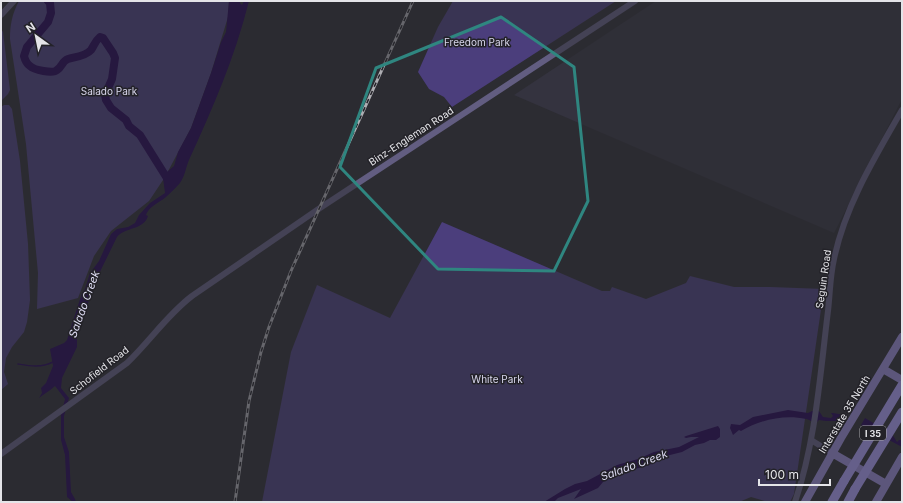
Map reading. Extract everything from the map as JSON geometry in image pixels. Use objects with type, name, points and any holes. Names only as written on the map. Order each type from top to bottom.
[{"type":"highway","name":"I 35","points":[[832,502],[902,385]]},
{"type":"highway","name":"I 35","points":[[848,502],[902,412]]},
{"type":"main road","name":"Interstate 35 North","points":[[805,502],[832,453],[902,337]]},
{"type":"main road","points":[[883,369],[902,380]]},
{"type":"main road","points":[[832,453],[886,484]]},
{"type":"main road","points":[[876,502],[902,457]]},
{"type":"street","points":[[1,14],[14,1]]},
{"type":"street","name":"Binz-Engleman Road","points":[[200,291],[332,201],[635,1]]},
{"type":"street","name":"Seguin Road","points":[[795,502],[803,478],[813,429],[832,273],[839,238],[860,187],[902,110]]},
{"type":"street","name":"Schofield Road","points":[[1,454],[118,370],[139,351],[172,312],[200,291]]},
{"type":"street","points":[[811,440],[832,453]]},
{"type":"highlighted area","points":[[501,17],[574,67],[588,201],[554,271],[438,269],[340,167],[376,68]]},
{"type":"shaded area","points":[[656,1],[902,1],[902,99],[834,233],[514,95]]},
{"type":"green space","name":"Salado Park","points":[[19,1],[229,1],[228,17],[211,73],[191,128],[165,177],[149,201],[111,231],[94,256],[78,298],[37,309],[38,273],[26,144],[10,39],[12,20]]},
{"type":"green space","name":"Freedom Park","points":[[453,1],[616,1],[452,107],[444,97],[429,89],[418,72],[438,27]]},
{"type":"green space","points":[[1,29],[3,32],[10,90],[1,101]]},
{"type":"green space","points":[[4,105],[9,105],[12,109],[20,161],[28,244],[30,300],[24,332],[12,347],[6,358],[4,372],[8,384],[1,390],[1,107]]},
{"type":"green space","name":"White Park","points":[[442,222],[602,291],[610,291],[612,287],[646,299],[686,283],[690,276],[734,287],[824,289],[794,494],[790,502],[768,502],[751,497],[739,502],[262,502],[291,352],[317,285],[390,318]]},
{"type":"water","name":"Salado Creek","points":[[229,1],[240,1],[242,5],[244,1],[249,1],[237,42],[215,102],[183,177],[180,183],[166,197],[149,209],[146,215],[148,216],[146,221],[143,224],[125,231],[117,237],[95,282],[83,318],[80,321],[80,329],[77,336],[77,347],[62,378],[61,388],[69,398],[64,416],[64,437],[69,452],[71,492],[76,502],[73,502],[67,497],[65,455],[61,440],[61,415],[65,399],[55,386],[39,398],[42,393],[41,388],[46,383],[53,366],[50,349],[64,343],[67,340],[90,273],[99,261],[111,234],[117,229],[128,227],[135,223],[139,215],[150,203],[165,193],[163,178],[174,166],[178,152],[191,128],[221,42],[226,32]]},
{"type":"water","points":[[788,410],[808,413],[812,411],[819,411],[823,417],[831,418],[833,416],[831,413],[845,415],[847,417],[843,421],[819,420],[817,422],[813,422],[808,419],[789,417],[772,419],[748,427],[741,431],[739,430],[733,435],[730,428],[731,424],[740,425],[753,417]]},
{"type":"water","points":[[865,418],[892,434],[897,442],[902,440],[902,447],[861,425]]},
{"type":"water","name":"Salado Creek","points":[[718,426],[720,429],[720,437],[716,440],[710,440],[695,445],[682,452],[666,456],[643,467],[622,472],[603,482],[598,488],[574,499],[581,489],[558,498],[554,502],[544,502],[565,489],[575,484],[587,481],[617,465],[638,459],[654,452],[679,447],[699,437],[684,437]]},
{"type":"waterway","points":[[48,1],[50,3],[51,13],[48,22],[27,47],[24,56],[27,63],[39,70],[52,72],[59,69],[66,60],[89,52],[98,39],[100,37],[103,38],[115,58],[112,79],[105,95],[106,100],[111,108],[126,120],[129,126],[140,135],[170,183]]},
{"type":"waterway","points":[[18,364],[40,366],[53,362]]},
{"type":"railway","points":[[235,502],[249,401],[261,352],[269,327],[291,271],[413,1]]}]
